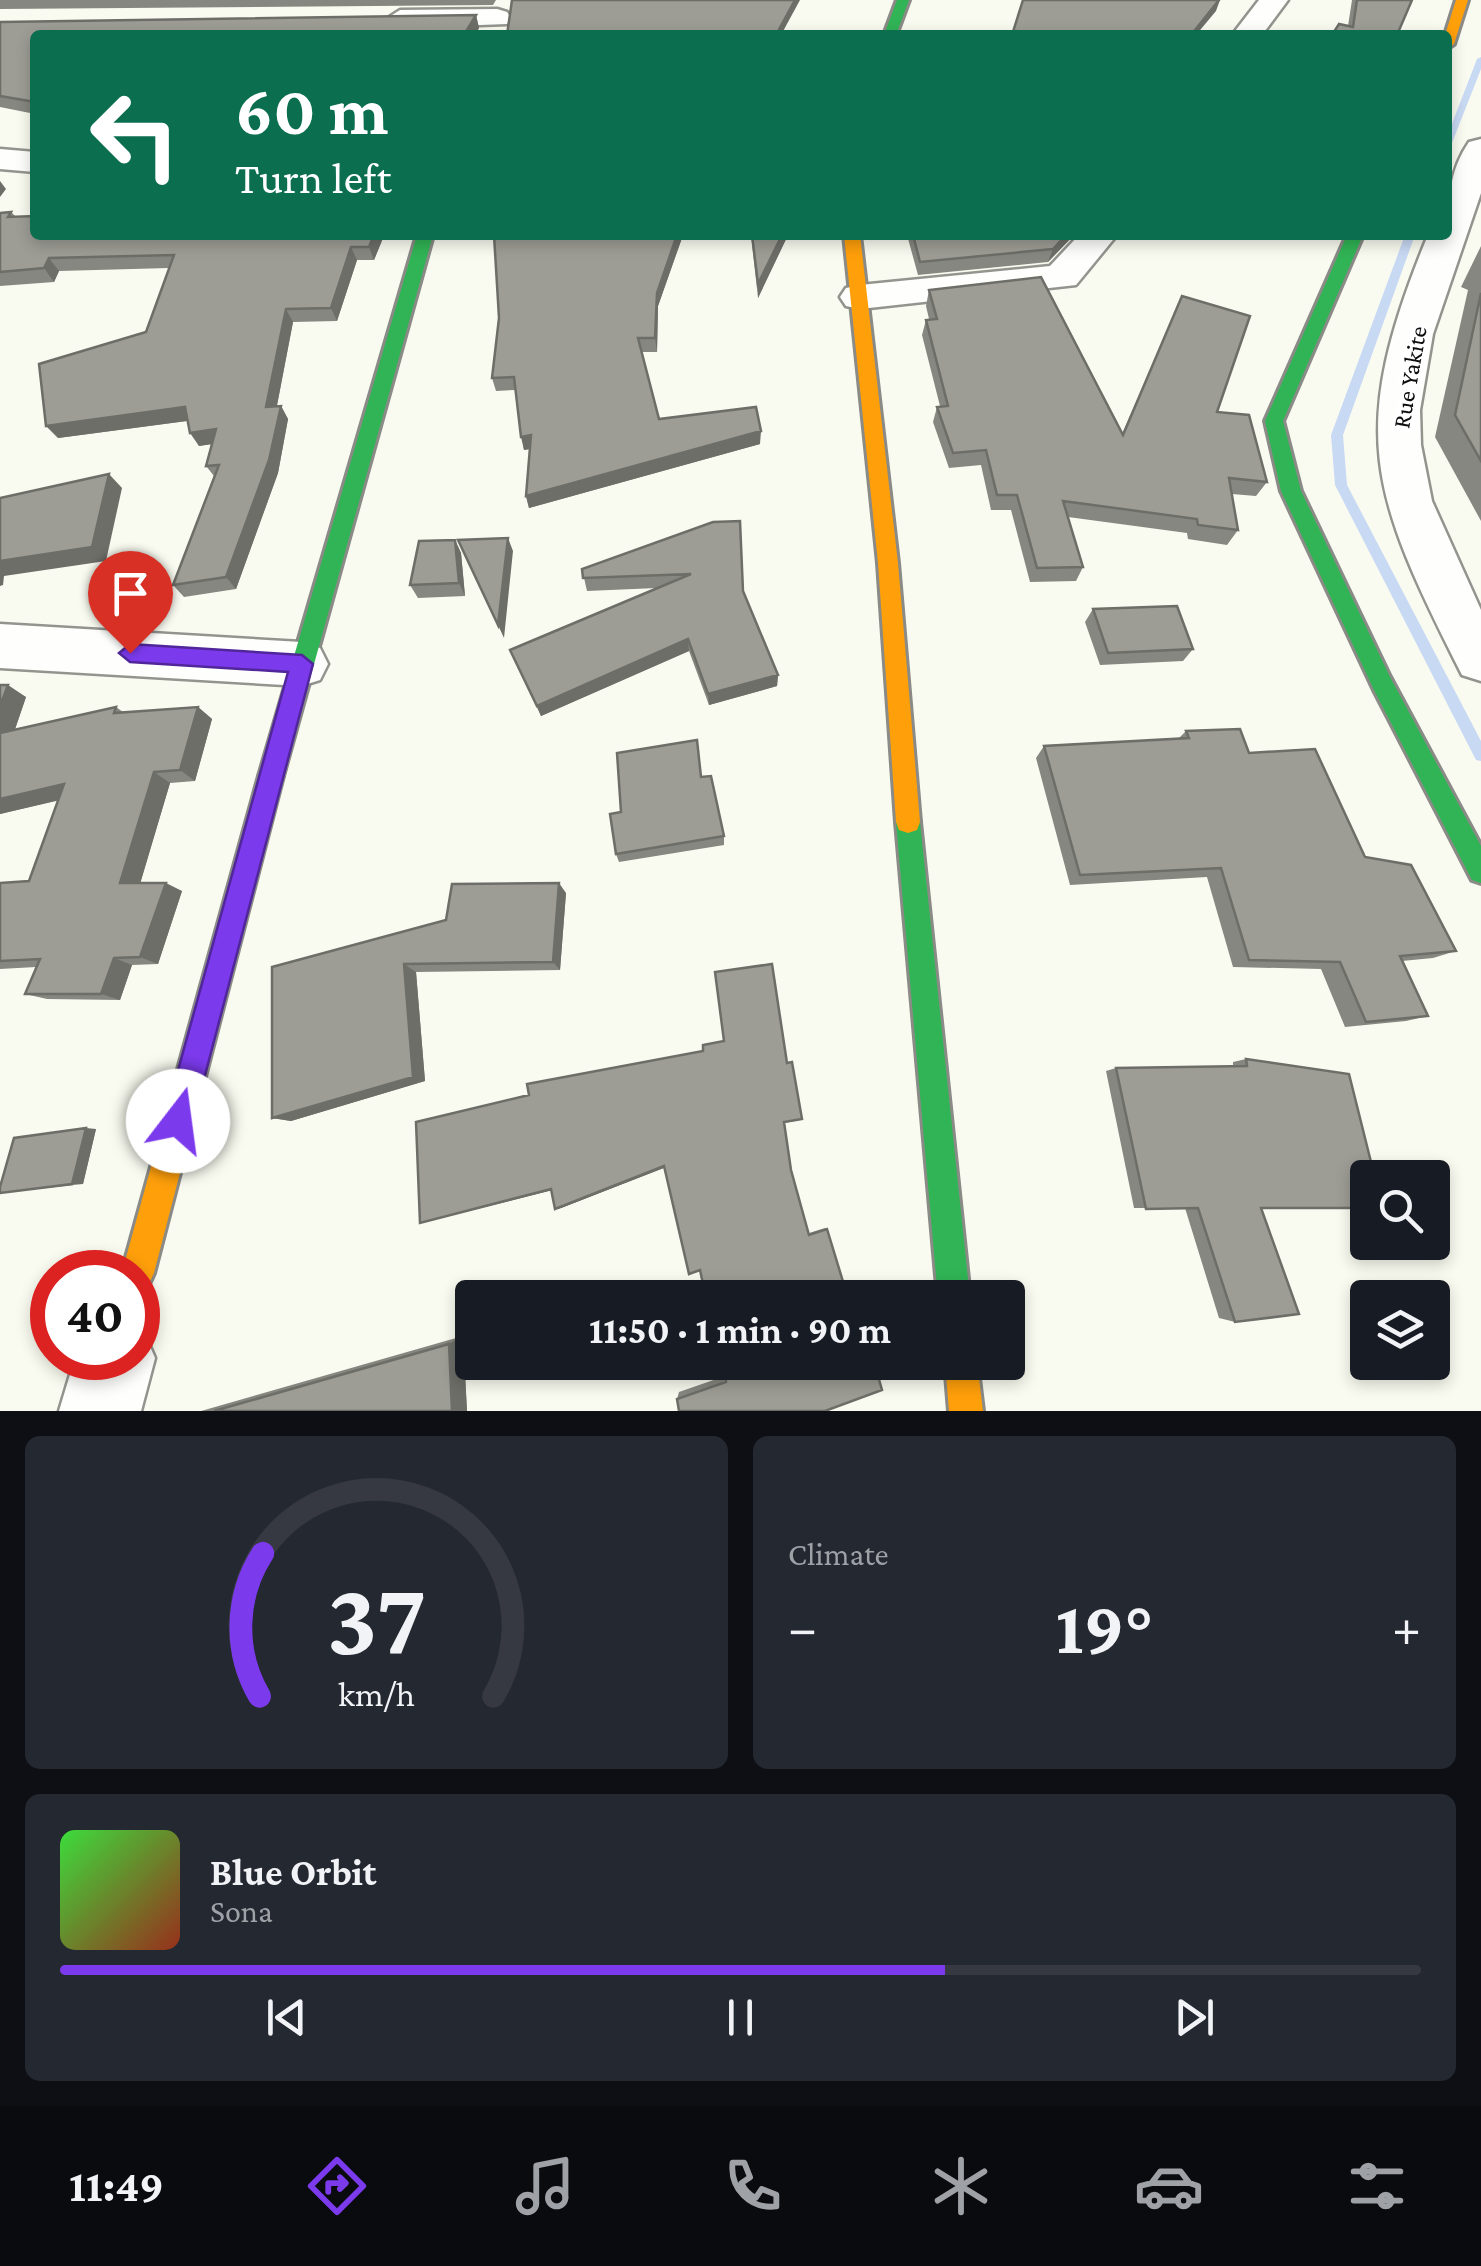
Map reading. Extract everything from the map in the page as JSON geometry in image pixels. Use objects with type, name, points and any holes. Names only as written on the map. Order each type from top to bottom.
[{"type":"street","points":[[892,30],[903,0]]},
{"type":"street","points":[[1251,30],[1274,0]]},
{"type":"street","points":[[1452,31],[1462,0]]},
{"type":"street","points":[[378,19],[499,18]]},
{"type":"street","name":"Rue Yakite","points":[[1452,229],[1481,149]]},
{"type":"street","points":[[0,159],[30,162]]},
{"type":"street","points":[[144,1250],[302,664],[424,240]]},
{"type":"street","points":[[853,240],[888,563],[914,919],[952,1280]]},
{"type":"street","points":[[860,297],[1062,278],[1096,240]]},
{"type":"street","points":[[1353,240],[1274,421],[1290,491],[1382,682],[1481,870]]},
{"type":"street","name":"Rue Yakite","points":[[1448,240],[1416,328],[1403,384],[1398,443],[1412,510],[1442,586],[1481,659]]},
{"type":"street","points":[[0,646],[302,664]]},
{"type":"street","points":[[100,1411],[109,1380]]},
{"type":"street","points":[[963,1380],[966,1411]]},
{"type":"building","points":[[512,0],[795,0],[779,30],[508,30]]},
{"type":"building","points":[[1023,0],[1219,0],[1195,30],[1014,30]]},
{"type":"building","points":[[1357,0],[1412,0],[1399,30],[1335,30],[1339,24],[1353,27]]},
{"type":"building","points":[[476,15],[467,30],[30,30],[30,101],[0,96],[0,22]]},
{"type":"building","points":[[11,212],[8,217],[30,216],[30,240],[372,240],[369,247],[351,247],[331,308],[286,309],[266,407],[281,406],[269,460],[226,577],[173,585],[219,465],[206,466],[216,429],[190,433],[185,407],[46,426],[39,364],[146,332],[174,255],[49,258],[44,268],[0,272],[0,213]]},
{"type":"building","points":[[494,240],[675,240],[657,293],[655,338],[638,338],[659,419],[756,407],[761,431],[526,496],[531,435],[521,437],[514,377],[492,378],[499,318]]},
{"type":"building","points":[[753,240],[780,240],[758,284]]},
{"type":"building","points":[[914,240],[1061,240],[1053,249],[920,262]]},
{"type":"building","points":[[1041,277],[1123,435],[1182,296],[1250,316],[1217,412],[1249,415],[1267,482],[1229,478],[1238,530],[1198,525],[1197,519],[1063,501],[1083,567],[1037,568],[1017,495],[997,495],[986,450],[953,453],[937,407],[948,406],[926,320],[937,319],[929,290]]},
{"type":"building","points":[[1481,293],[1481,461],[1455,415]]},
{"type":"building","points":[[109,474],[92,547],[0,561],[0,498]]},
{"type":"building","points":[[740,521],[743,591],[778,675],[708,694],[688,639],[537,706],[510,650],[691,574],[583,578],[582,569],[713,522]]},
{"type":"building","points":[[508,538],[498,625],[458,540]]},
{"type":"building","points":[[455,540],[459,583],[410,585],[419,541]]},
{"type":"building","points":[[1177,606],[1193,649],[1108,653],[1093,609]]},
{"type":"building","points":[[0,685],[8,685],[0,706]]},
{"type":"building","points":[[116,707],[114,713],[198,707],[180,770],[154,772],[120,883],[166,883],[140,957],[114,958],[101,994],[25,994],[40,959],[0,961],[0,883],[29,881],[64,784],[0,799],[0,733]]},
{"type":"building","points":[[1240,729],[1249,753],[1315,749],[1365,857],[1411,865],[1456,951],[1400,956],[1428,1016],[1366,1022],[1340,962],[1249,960],[1221,868],[1080,875],[1044,746],[1189,738],[1186,731]]},
{"type":"building","points":[[697,740],[701,777],[711,776],[724,836],[616,854],[610,814],[621,812],[617,753]]},
{"type":"building","points":[[559,883],[553,962],[404,964],[413,1077],[272,1118],[272,967],[446,920],[452,884]]},
{"type":"building","points":[[772,964],[787,1063],[792,1062],[802,1119],[784,1122],[791,1170],[809,1235],[827,1229],[843,1280],[702,1280],[700,1270],[689,1274],[664,1166],[555,1209],[551,1189],[420,1223],[416,1122],[529,1095],[527,1084],[703,1051],[703,1045],[724,1041],[715,972]]},
{"type":"building","points":[[1246,1059],[1349,1074],[1370,1160],[1350,1160],[1350,1208],[1261,1208],[1299,1314],[1235,1322],[1198,1208],[1146,1209],[1116,1068],[1247,1066]]},
{"type":"building","points":[[86,1128],[72,1184],[0,1193],[14,1138]]},
{"type":"building","points":[[449,1344],[452,1411],[214,1411]]},
{"type":"building","points":[[879,1380],[882,1390],[825,1411],[679,1411],[677,1399],[726,1382]]},
{"type":"waterway","points":[[1452,133],[1481,59]]},
{"type":"waterway","points":[[1408,240],[1337,435],[1341,485],[1481,755]]},
{"type":"traffic: fast","points":[[892,30],[903,0]]},
{"type":"traffic: fast","points":[[271,776],[424,240]]},
{"type":"traffic: fast","points":[[1353,240],[1274,421],[1291,491],[1382,683],[1481,871]]},
{"type":"traffic: fast","points":[[908,822],[952,1280]]},
{"type":"traffic: slow","points":[[1452,31],[1462,0]]},
{"type":"traffic: slow","points":[[853,240],[888,563],[908,822]]},
{"type":"traffic: slow","points":[[144,1250],[271,776]]},
{"type":"traffic: slow","points":[[963,1380],[966,1411]]},
{"type":"route","points":[[130,653],[302,664],[178,1121]]}]
